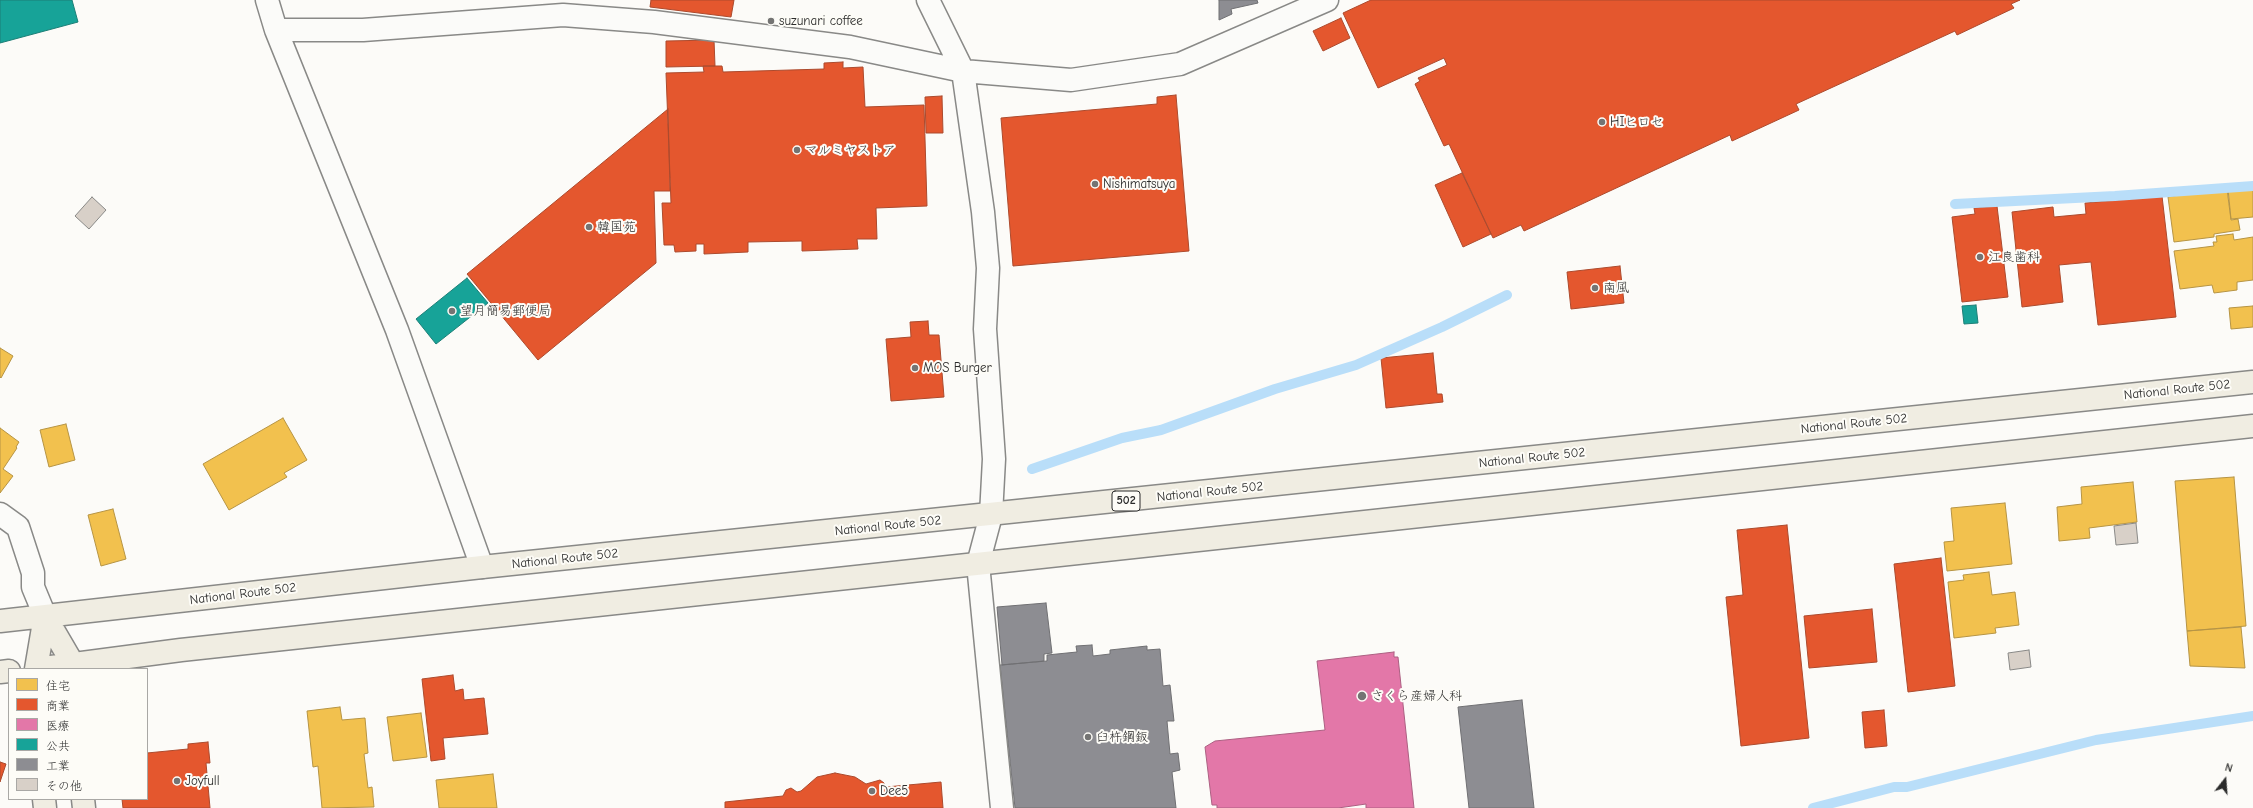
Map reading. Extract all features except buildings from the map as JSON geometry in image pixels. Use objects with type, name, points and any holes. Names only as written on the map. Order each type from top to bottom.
[{"type":"highway","name":"National Route 502","points":[[0,621],[482,567],[2253,382]]},
{"type":"highway","points":[[48,668],[978,564],[2253,426]]},
{"type":"highway","points":[[45,616],[73,666]]},
{"type":"highway","points":[[36,668],[45,616]]},
{"type":"street","points":[[267,0],[276,30],[397,330],[482,567]]},
{"type":"street","points":[[928,0],[963,72],[983,212],[988,268],[984,329],[994,459],[991,515],[978,564],[1002,808]]},
{"type":"street","points":[[276,30],[363,30],[563,15],[654,22],[850,48],[963,72],[1070,80],[1180,64],[1327,0]]},
{"type":"street","points":[[0,514],[18,526],[33,573],[34,587],[45,616]]},
{"type":"waterway","points":[[1955,204],[2115,196],[2253,186]]},
{"type":"waterway","points":[[1032,469],[1122,438],[1161,430],[1275,389],[1356,365],[1442,327],[1507,295]]},
{"type":"waterway","points":[[1813,808],[1894,787],[1907,787],[2096,740],[2253,716]]},
{"type":"place","name":"suzunari coffee","points":[[771,21]]},
{"type":"place","name":"HIヒロセ","points":[[1602,122]]},
{"type":"place","name":"マルミヤストア","points":[[797,150]]},
{"type":"place","name":"Nishimatsuya","points":[[1095,184]]},
{"type":"place","name":"韓国苑","points":[[589,227]]},
{"type":"place","name":"江良歯科","points":[[1980,257]]},
{"type":"place","name":"南風","points":[[1595,288]]},
{"type":"place","name":"望月簡易郵便局","points":[[452,311]]},
{"type":"place","name":"MOS Burger","points":[[915,368]]},
{"type":"place","name":"さくら産婦人科","points":[[1362,696]]},
{"type":"place","name":"臼杵鋼鈑","points":[[1088,737]]},
{"type":"place","name":"Joyfull","points":[[177,781]]},
{"type":"place","name":"Dee5","points":[[872,791]]}]
